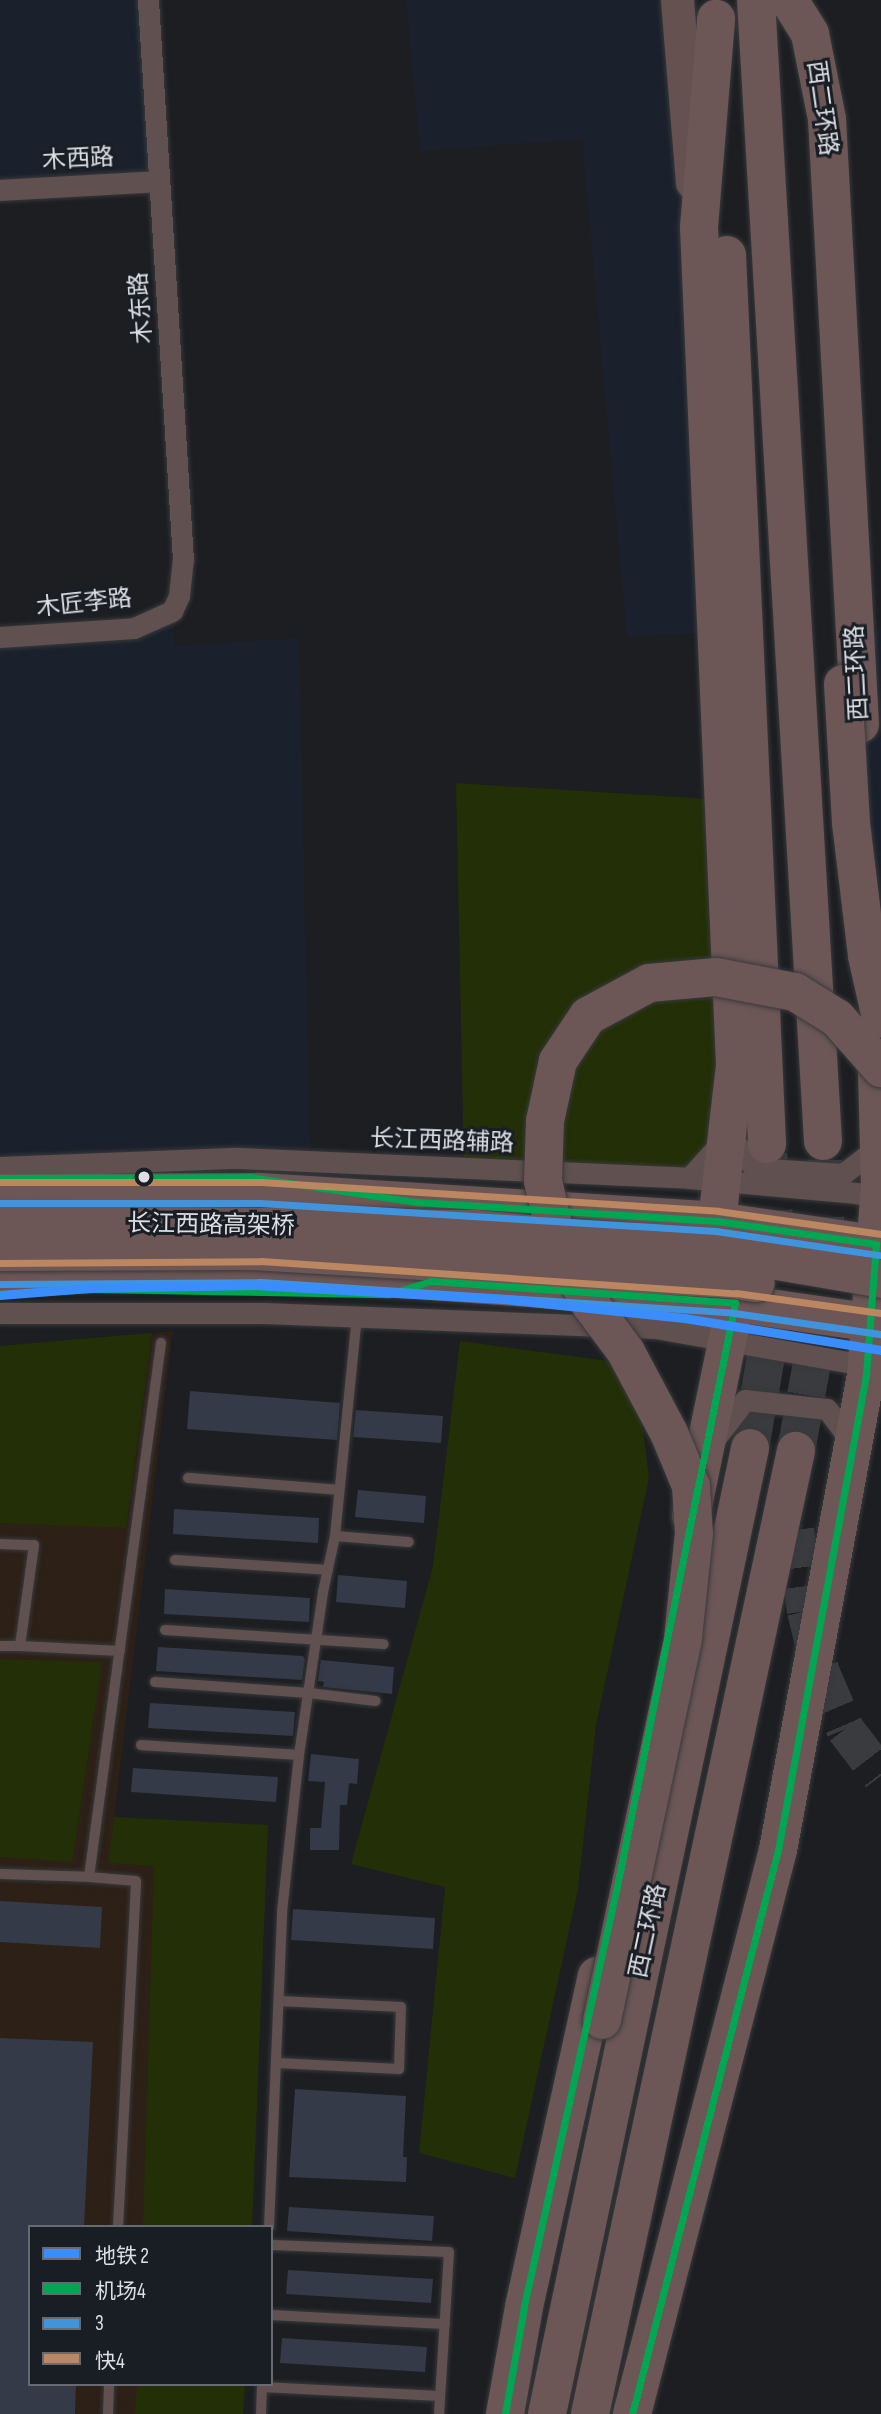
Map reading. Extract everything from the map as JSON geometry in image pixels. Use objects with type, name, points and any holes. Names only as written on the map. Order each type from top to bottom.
[{"type":"highway","points":[[756,0],[823,1141]]},
{"type":"highway","points":[[782,0],[801,118],[822,453],[843,684],[851,823],[867,956],[881,1018]]},
{"type":"highway","points":[[789,0],[807,17]]},
{"type":"highway","points":[[699,227],[716,10]]},
{"type":"highway","points":[[716,10],[767,1144]]},
{"type":"highway","name":"西二环路","points":[[632,2414],[778,1850],[853,1444],[874,1367],[878,1317],[880,1147],[873,927],[828,132],[807,17]]},
{"type":"highway","name":"西二环路","points":[[505,2414],[527,2293],[617,1885],[730,1341],[735,1303],[706,1180],[729,1134],[735,1065],[699,227]]},
{"type":"highway","points":[[521,2414],[532,2330],[602,2020],[683,1638],[694,1534],[691,1486],[669,1433],[626,1352],[591,1305],[557,1242],[543,1181],[545,1121],[558,1061],[588,1017],[649,983],[716,977],[795,992],[838,1018],[881,1068]]},
{"type":"highway","points":[[0,1178],[249,1177],[417,1202]]},
{"type":"highway","points":[[0,1193],[260,1192],[717,1221],[879,1256]]},
{"type":"highway","name":"长江西路高架桥","points":[[0,1224],[475,1230],[731,1253],[879,1256]]},
{"type":"highway","name":"长江西路高架桥","points":[[0,1252],[253,1251],[730,1279],[878,1317]]},
{"type":"highway","points":[[0,1274],[260,1271],[735,1303],[878,1317]]},
{"type":"highway","points":[[0,1294],[94,1289],[389,1294],[431,1281]]},
{"type":"highway","name":"西二环路","points":[[547,2414],[750,1448]]},
{"type":"highway","name":"西二环路","points":[[590,2414],[793,1464],[795,1530]]},
{"type":"main road","name":"西二环路","points":[[677,0],[688,155],[699,227]]},
{"type":"street","name":"木东路","points":[[148,0],[183,559],[179,596],[172,611]]},
{"type":"street","name":"木西路","points":[[0,190],[159,181]]},
{"type":"street","name":"木匠李路","points":[[0,637],[134,628],[172,611]]},
{"type":"street","points":[[729,1134],[754,1168],[844,1174],[880,1147]]},
{"type":"street","name":"长江西路辅路","points":[[0,1167],[238,1158],[706,1180],[880,1198]]},
{"type":"street","points":[[0,1313],[264,1312],[656,1328],[874,1367]]},
{"type":"street","points":[[706,1450],[745,1400],[827,1409],[853,1444]]},
{"type":"lane","points":[[269,2225],[282,1912],[299,1755],[327,1570],[335,1536],[357,1317]]},
{"type":"lane","points":[[89,1877],[161,1343]]},
{"type":"lane","points":[[188,1478],[339,1490]]},
{"type":"lane","points":[[335,1536],[409,1542]]},
{"type":"lane","points":[[0,1544],[34,1545],[20,1646]]},
{"type":"lane","points":[[175,1560],[327,1570]]},
{"type":"lane","points":[[165,1630],[384,1644]]},
{"type":"lane","points":[[0,1646],[120,1651]]},
{"type":"lane","points":[[155,1682],[309,1693],[376,1701]]},
{"type":"lane","points":[[141,1745],[299,1755]]},
{"type":"lane","points":[[0,1874],[136,1881],[118,2225]]},
{"type":"lane","points":[[276,2063],[400,2069],[401,2007],[279,2001]]},
{"type":"lane","points":[[273,2245],[449,2252],[439,2414]]},
{"type":"lane","points":[[273,2315],[444,2324]]},
{"type":"lane","points":[[108,2414],[109,2386]]},
{"type":"lane","points":[[261,2414],[262,2386],[440,2396]]},
{"type":"shaded area","points":[[0,0],[148,0],[159,181],[0,190]]},
{"type":"shaded area","points":[[406,0],[677,0],[716,632],[627,637],[582,139],[420,151]]},
{"type":"shaded area","points":[[172,611],[174,646],[299,638],[310,1162],[0,1167],[0,637],[134,628]]},
{"type":"shaded area","points":[[855,629],[881,629],[881,1148]]},
{"type":"shaded area","points":[[173,1331],[114,1817],[268,1825],[252,2225],[28,2225],[28,2386],[245,2386],[243,2414],[0,2414],[0,1346]]},
{"type":"green space","points":[[456,783],[724,800],[729,1134],[689,1178],[464,1168]]},
{"type":"green space","points":[[152,1333],[126,1528],[0,1523],[0,1346]]},
{"type":"green space","points":[[460,1341],[608,1361],[641,1413],[649,1478],[596,1725],[578,1889],[515,2178],[419,2153],[445,1887],[351,1864],[433,1566]]},
{"type":"green space","points":[[0,1659],[102,1662],[72,1862],[0,1857]]},
{"type":"green space","points":[[114,1817],[268,1825],[252,2225],[143,2225],[154,1866],[108,1863]]},
{"type":"green space","points":[[137,2386],[245,2386],[243,2414],[135,2414]]},
{"type":"building","points":[[190,1391],[340,1403],[337,1440],[187,1429]]},
{"type":"building","points":[[356,1410],[443,1416],[441,1443],[353,1437]]},
{"type":"building","points":[[358,1490],[426,1496],[424,1523],[355,1517]]},
{"type":"building","points":[[174,1509],[319,1518],[318,1543],[173,1534]]},
{"type":"building","points":[[338,1575],[407,1581],[405,1608],[336,1602]]},
{"type":"building","points":[[165,1589],[310,1598],[309,1622],[164,1614]]},
{"type":"building","points":[[158,1647],[303,1656],[305,1659],[302,1680],[156,1671]]},
{"type":"building","points":[[321,1660],[394,1667],[392,1694],[323,1687],[324,1682],[318,1681]]},
{"type":"building","points":[[150,1703],[295,1712],[293,1736],[148,1728]]},
{"type":"building","points":[[311,1754],[359,1759],[357,1784],[349,1783],[347,1805],[340,1805],[339,1850],[310,1850],[310,1828],[321,1828],[325,1782],[308,1781]]},
{"type":"building","points":[[133,1768],[278,1777],[276,1802],[131,1792]]},
{"type":"building","points":[[0,1901],[102,1907],[100,1948],[0,1942]]},
{"type":"building","points":[[293,1909],[435,1918],[433,1949],[291,1940]]},
{"type":"building","points":[[0,2038],[93,2042],[84,2225],[28,2225],[28,2386],[76,2386],[75,2414],[0,2414]]},
{"type":"building","points":[[295,2089],[406,2096],[403,2157],[407,2157],[406,2182],[289,2177]]},
{"type":"building","points":[[289,2207],[434,2216],[432,2241],[287,2231]]},
{"type":"building","points":[[288,2270],[433,2279],[431,2303],[286,2294]]},
{"type":"building","points":[[282,2338],[427,2347],[425,2372],[280,2363]]},
{"type":"tunnel","points":[[750,1448],[770,1333],[777,1249],[767,1144]]},
{"type":"tunnel","points":[[796,1451],[817,1336],[826,1255],[823,1147]]},
{"type":"tunnel","points":[[795,1530],[806,1611],[821,1673],[845,1729],[881,1776]]},
{"type":"metro line","name":"2","points":[[0,1295],[89,1288],[254,1285],[503,1299],[684,1318],[881,1350]]},
{"type":"transit line","name":"机场4","points":[[0,1178],[249,1177],[417,1202],[717,1221],[876,1244],[866,1375],[778,1850],[632,2414]]},
{"type":"transit line","name":"快4","points":[[0,1182],[261,1182],[718,1211],[881,1234]]},
{"type":"transit line","name":"3","points":[[0,1203],[260,1203],[716,1231],[879,1255]]},
{"type":"transit line","name":"快4","points":[[0,1263],[261,1261],[736,1293],[881,1313]]},
{"type":"transit line","name":"机场4","points":[[0,1294],[94,1289],[389,1294],[431,1281],[735,1303],[617,1886],[524,2307],[505,2414]]},
{"type":"transit line","name":"3","points":[[0,1284],[260,1282],[734,1313],[880,1334]]}]
